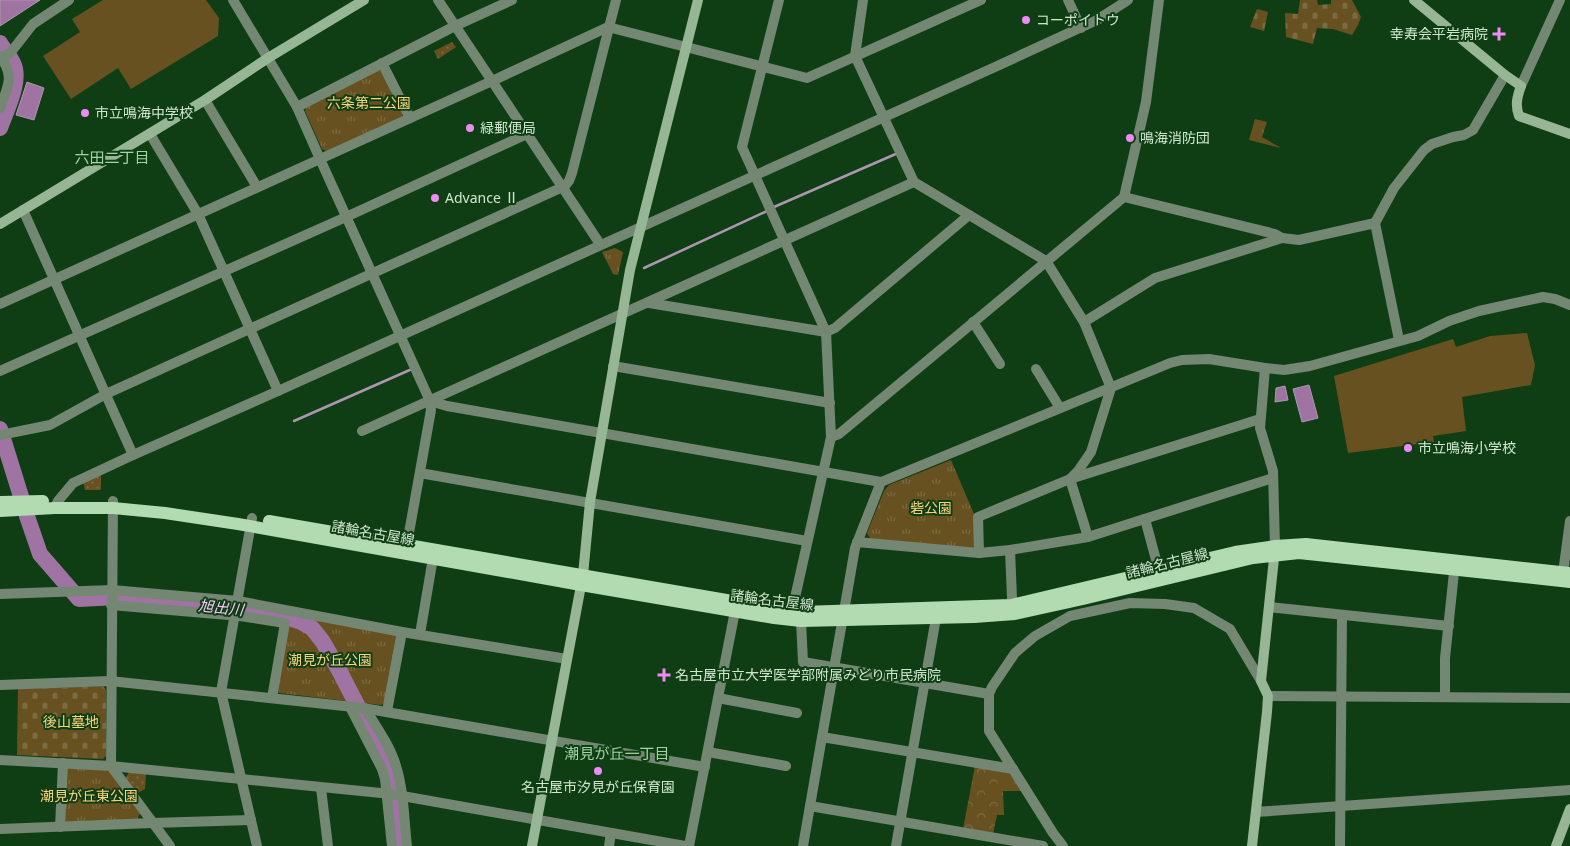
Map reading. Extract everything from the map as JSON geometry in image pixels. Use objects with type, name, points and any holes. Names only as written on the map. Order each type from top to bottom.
[{"type":"main road","name":"諸輪名古屋線","points":[[0,502],[24,505],[160,504],[433,558],[792,611],[843,616],[936,618],[1015,614],[1306,544],[1455,565],[1568,576]]},
{"type":"main road","name":"諸輪名古屋線","points":[[0,511],[24,505]]},
{"type":"main road","name":"諸輪名古屋線","points":[[251,522],[407,544],[735,611],[801,621],[843,616],[1011,605],[1235,552],[1275,551]]},
{"type":"street","points":[[0,108],[10,76],[4,56],[33,24],[69,0]]},
{"type":"street","points":[[233,0],[297,107],[430,401],[431,410],[407,544]]},
{"type":"street","points":[[0,224],[150,134],[268,58],[364,0]]},
{"type":"street","points":[[438,0],[600,244]]},
{"type":"street","points":[[297,107],[455,26],[512,0]]},
{"type":"street","points":[[3,435],[50,425],[106,394],[563,187],[569,181],[572,173],[616,0]]},
{"type":"street","points":[[532,846],[582,580],[590,502],[630,270],[698,0]]},
{"type":"street","points":[[779,0],[742,147],[826,332],[831,437],[792,611]]},
{"type":"street","points":[[863,0],[855,56],[914,182],[1046,261],[1084,322],[1111,388],[1091,452],[1070,479]]},
{"type":"street","points":[[0,304],[608,27],[807,78],[981,0]]},
{"type":"street","points":[[1068,0],[1081,28]]},
{"type":"street","points":[[57,504],[73,483],[1081,28],[1128,0]]},
{"type":"street","points":[[831,437],[839,434],[1124,198],[1146,102],[1159,0]]},
{"type":"street","points":[[1414,0],[1521,86]]},
{"type":"street","points":[[1560,0],[1521,86],[1516,106],[1519,116],[1570,134]]},
{"type":"street","points":[[1566,0],[1570,3]]},
{"type":"street","points":[[382,63],[410,118]]},
{"type":"street","points":[[1399,340],[1375,223],[1394,188],[1424,150],[1432,144],[1464,135],[1473,130],[1505,75]]},
{"type":"street","points":[[205,100],[257,187]]},
{"type":"street","points":[[150,134],[198,214],[278,391]]},
{"type":"street","points":[[0,371],[224,272],[527,134]]},
{"type":"street","points":[[362,431],[914,182]]},
{"type":"street","points":[[1124,198],[1268,232],[1282,238],[1299,240],[1375,223]]},
{"type":"street","points":[[23,210],[133,455]]},
{"type":"street","points":[[648,302],[826,332],[835,328],[969,216]]},
{"type":"street","points":[[1084,322],[1156,278],[1282,238]]},
{"type":"street","points":[[430,401],[447,406],[881,482],[1170,363],[1209,359],[1284,370],[1310,366],[1418,336],[1449,321],[1479,310],[1543,297],[1570,305]]},
{"type":"street","points":[[973,322],[1000,364]]},
{"type":"street","points":[[613,366],[830,403]]},
{"type":"street","points":[[1261,681],[1275,551],[1273,471],[1260,428],[1265,368]]},
{"type":"street","points":[[1036,369],[1060,408]]},
{"type":"street","points":[[980,553],[978,517],[1070,479],[1260,419]]},
{"type":"street","points":[[420,473],[807,541]]},
{"type":"street","points":[[857,542],[980,553],[1010,550],[1088,537],[1273,478]]},
{"type":"street","points":[[1070,479],[1088,537]]},
{"type":"street","points":[[803,846],[857,542],[881,482]]},
{"type":"street","points":[[112,505],[110,766],[170,846]]},
{"type":"street","points":[[1145,519],[1160,570]]},
{"type":"street","points":[[1568,576],[1570,521]]},
{"type":"street","points":[[251,522],[221,692],[256,846]]},
{"type":"street","points":[[1010,550],[1011,605]]},
{"type":"street","points":[[420,634],[433,558]]},
{"type":"street","points":[[1445,697],[1445,658],[1455,565]]},
{"type":"street","points":[[0,594],[72,591],[112,597],[236,609],[420,634],[568,659]]},
{"type":"street","points":[[112,597],[236,609],[285,623],[272,698]]},
{"type":"street","points":[[1063,846],[989,731],[989,694],[1015,653],[1035,636],[1070,616],[1130,603],[1166,604],[1194,608],[1230,628],[1261,681],[1268,696],[1252,846]]},
{"type":"street","points":[[1269,608],[1449,626]]},
{"type":"street","points":[[689,846],[735,611]]},
{"type":"street","points":[[1340,846],[1342,615]]},
{"type":"street","points":[[896,846],[936,618]]},
{"type":"street","points":[[801,621],[803,662],[989,694]]},
{"type":"street","points":[[387,711],[402,632]]},
{"type":"street","points":[[0,684],[110,681],[387,711],[705,767]]},
{"type":"street","points":[[1268,696],[1570,698]]},
{"type":"street","points":[[718,698],[797,713]]},
{"type":"street","points":[[358,708],[385,779],[394,795],[407,846]]},
{"type":"street","points":[[358,708],[390,751],[399,776],[394,795],[392,846]]},
{"type":"street","points":[[822,737],[1013,769]]},
{"type":"street","points":[[708,752],[786,766]]},
{"type":"street","points":[[0,760],[110,766],[394,795],[685,846]]},
{"type":"street","points":[[60,827],[63,763]]},
{"type":"street","points":[[321,788],[328,846]]},
{"type":"street","points":[[1256,812],[1570,790]]},
{"type":"street","points":[[810,806],[1043,846]]},
{"type":"street","points":[[1556,846],[1570,809]]},
{"type":"street","points":[[0,829],[152,822],[251,820]]},
{"type":"street","points":[[609,846],[611,832]]},
{"type":"green space","points":[[103,0],[206,0],[219,18],[218,36],[131,89],[118,68],[71,99],[43,56],[80,32],[72,19]]},
{"type":"green space","points":[[1300,0],[1317,0],[1318,5],[1331,4],[1331,0],[1352,0],[1361,17],[1352,35],[1333,29],[1317,28],[1313,44],[1286,37],[1285,13],[1298,14]]},
{"type":"green space","points":[[1257,9],[1268,12],[1264,31],[1250,27]]},
{"type":"green space","points":[[452,42],[456,47],[438,59],[434,51]]},
{"type":"green space","name":"六条第二公園","points":[[378,70],[383,72],[404,112],[402,117],[326,151],[322,149],[305,111],[306,107]]},
{"type":"green space","points":[[1255,119],[1267,122],[1262,137],[1281,148],[1249,140]]},
{"type":"green space","points":[[615,248],[623,252],[618,275],[613,274],[602,252]]},
{"type":"green space","points":[[1527,333],[1535,365],[1531,385],[1462,397],[1466,431],[1433,436],[1434,442],[1348,453],[1334,376],[1453,339],[1456,347],[1490,336]]},
{"type":"green space","name":"砦公園","points":[[951,460],[974,514],[975,547],[971,549],[871,540],[867,533],[884,491],[889,485]]},
{"type":"green space","points":[[101,474],[101,490],[85,490],[83,482]]},
{"type":"green space","name":"潮見が丘公園","points":[[290,614],[394,633],[397,637],[384,703],[381,705],[279,693],[276,689]]},
{"type":"green space","name":"後山墓地","points":[[103,686],[106,690],[106,756],[103,759],[17,755],[18,689]]},
{"type":"green space","points":[[975,766],[1009,772],[1022,791],[1003,791],[1004,815],[997,815],[993,834],[963,829]]},
{"type":"green space","name":"潮見が丘東公園","points":[[68,768],[106,770],[110,772],[140,813],[137,820],[66,823],[62,820],[65,771]]},
{"type":"green space","points":[[129,772],[146,774],[145,789],[136,794],[125,779]]},
{"type":"shaded area","points":[[0,0],[40,0],[0,26]]},
{"type":"shaded area","points":[[27,82],[44,88],[34,120],[16,115]]},
{"type":"shaded area","points":[[1309,385],[1318,418],[1302,422],[1293,389]]},
{"type":"shaded area","points":[[1285,386],[1288,400],[1275,402],[1276,388]]},
{"type":"waterway","name":"旭出川","points":[[0,43],[13,63],[16,78],[0,128]]},
{"type":"waterway","points":[[774,207],[898,153]]},
{"type":"waterway","points":[[644,268],[767,211]]},
{"type":"waterway","points":[[294,421],[412,369]]},
{"type":"waterway","name":"旭出川","points":[[0,429],[40,554],[79,599],[117,597],[243,610],[289,618],[312,628],[323,642],[340,672],[389,767],[394,787],[400,846]]},
{"type":"place","name":"コーポイトウ","points":[[1026,20]]},
{"type":"place","name":"幸寿会平岩病院","points":[[1499,34]]},
{"type":"place","name":"市立鳴海中学校","points":[[85,113]]},
{"type":"place","name":"緑郵便局","points":[[470,128]]},
{"type":"place","name":"鳴海消防団","points":[[1130,138]]},
{"type":"place","name":"Advance Ⅱ","points":[[435,198]]},
{"type":"place","name":"市立鳴海小学校","points":[[1408,448]]},
{"type":"place","name":"名古屋市立大学医学部附属みどり市民病院","points":[[664,675]]},
{"type":"place","name":"名古屋市汐見が丘保育園","points":[[598,771]]},
{"type":"district","name":"六田二丁目","points":[[112,158]]},
{"type":"district","name":"潮見が丘一丁目","points":[[617,754]]}]
